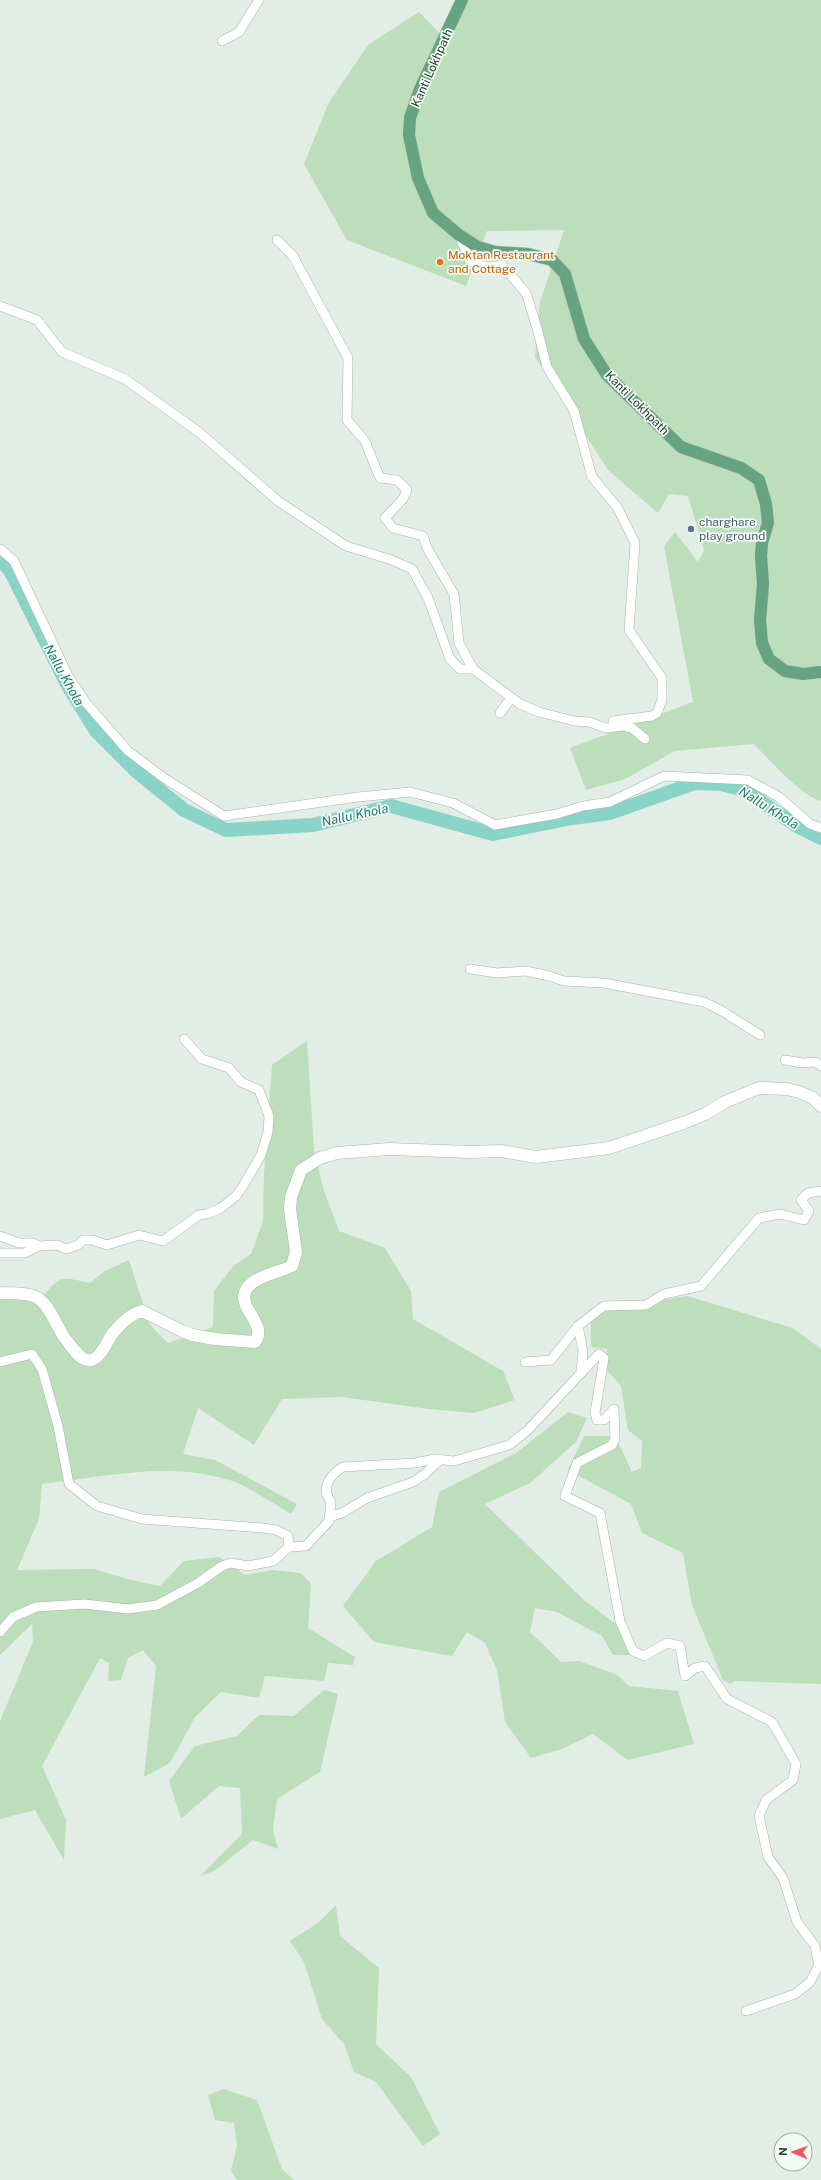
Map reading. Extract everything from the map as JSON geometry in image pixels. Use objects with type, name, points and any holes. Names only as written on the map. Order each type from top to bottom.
[{"type":"main road","name":"Kanti Lokhpath","points":[[462,0],[420,89],[410,118],[409,135],[418,178],[433,213],[459,235],[478,247],[495,252],[528,254],[552,260],[565,274],[584,339],[607,375],[681,447],[741,468],[759,480],[766,504],[768,522],[762,543],[761,556],[763,584],[760,620],[762,643],[769,659],[785,671],[803,674],[821,672]]},
{"type":"main road","points":[[0,1293],[37,1297],[46,1307],[81,1358],[88,1360],[96,1358],[113,1333],[127,1318],[142,1311],[193,1335],[215,1339],[255,1342],[258,1333],[255,1320],[245,1304],[244,1296],[246,1288],[252,1282],[292,1266],[296,1252],[290,1209],[291,1197],[301,1170],[320,1158],[337,1153],[389,1149],[501,1151],[536,1157],[609,1148],[668,1129],[759,1088],[787,1089],[799,1092],[813,1098],[821,1106]]},
{"type":"street","points":[[222,41],[239,32],[259,0]]},
{"type":"street","points":[[459,235],[470,261],[479,266],[492,267],[502,265],[526,293],[547,367],[574,411],[592,477],[617,507],[635,543],[629,630],[662,678],[662,700],[657,714],[652,716],[594,724]]},
{"type":"street","points":[[277,240],[293,256],[348,358],[346,420],[365,441],[380,478],[397,480],[407,490],[403,499],[385,518],[393,528],[423,536],[427,548],[454,594],[459,643],[473,669],[511,698],[539,712],[606,728],[623,726],[632,728],[645,739]]},
{"type":"street","points":[[0,306],[37,320],[62,352],[125,379],[200,433],[278,501],[346,546],[392,560],[412,569],[428,598],[450,659],[460,669],[473,669]]},
{"type":"street","points":[[0,549],[14,561],[68,676],[87,704],[128,751],[143,763],[224,816],[358,797],[410,792],[453,803],[494,825],[558,814],[583,806],[610,802],[664,776],[748,780],[779,797],[810,824],[821,828]]},
{"type":"street","points":[[500,713],[511,698]]},
{"type":"street","points":[[470,969],[498,973],[526,971],[549,976],[564,982],[604,983],[704,1002],[760,1035]]},
{"type":"street","points":[[0,1236],[19,1243],[39,1246],[57,1245],[66,1249],[78,1245],[82,1240],[92,1240],[107,1245],[139,1235],[163,1241],[199,1215],[207,1214],[221,1208],[236,1196],[261,1155],[268,1132],[269,1116],[259,1090],[241,1082],[229,1068],[202,1059],[184,1038]]},
{"type":"street","points":[[785,1060],[802,1063],[815,1062],[821,1066]]},
{"type":"street","points":[[799,1092],[815,1093],[821,1097]]},
{"type":"street","points":[[524,1362],[550,1360],[578,1326],[604,1306],[646,1305],[664,1294],[701,1286],[759,1218],[780,1214],[804,1220],[809,1211],[801,1200],[808,1193],[821,1191]]},
{"type":"street","points":[[0,1253],[25,1253],[39,1246]]},
{"type":"street","points":[[578,1326],[583,1351],[581,1373]]},
{"type":"street","points":[[0,1362],[32,1354],[42,1369],[58,1426],[69,1484],[98,1506],[142,1519],[205,1522],[276,1530],[288,1536],[289,1547]]},
{"type":"street","points":[[0,1632],[13,1617],[36,1607],[84,1604],[128,1609],[157,1605],[198,1583],[222,1566],[231,1563],[248,1566],[274,1562],[289,1547],[306,1546],[329,1520],[331,1502],[327,1496],[327,1483],[334,1472],[343,1467],[415,1463],[435,1459],[462,1459],[509,1446],[528,1430],[599,1354],[604,1358],[595,1414],[597,1420],[604,1420],[614,1409],[615,1439],[612,1445],[577,1463],[565,1496],[600,1513],[620,1621],[633,1651],[644,1656],[667,1643],[680,1646],[685,1676],[695,1668],[705,1666],[727,1699],[772,1722],[796,1764],[793,1780],[766,1800],[759,1816],[768,1857],[783,1878],[797,1922],[815,1946],[819,1965],[810,1982],[795,1994],[746,2012]]},
{"type":"street","points":[[329,1517],[342,1513],[366,1498],[413,1482],[425,1474],[440,1460]]},
{"type":"green space","points":[[468,0],[821,0],[821,801],[813,798],[795,785],[754,744],[675,751],[625,779],[586,790],[570,748],[693,702],[664,546],[675,532],[698,562],[704,550],[688,496],[669,494],[658,513],[608,470],[535,357],[540,302],[564,230],[487,231],[466,286],[347,240],[304,164],[329,102],[369,44],[419,12],[448,42]]},
{"type":"green space","points":[[307,1041],[314,1150],[324,1191],[339,1231],[385,1248],[411,1291],[413,1319],[503,1371],[515,1400],[474,1413],[429,1409],[342,1397],[282,1399],[254,1445],[198,1408],[183,1454],[215,1460],[297,1504],[291,1514],[236,1482],[206,1474],[159,1471],[136,1472],[42,1484],[39,1519],[17,1570],[94,1569],[131,1580],[160,1586],[184,1561],[219,1557],[245,1575],[272,1570],[300,1573],[311,1583],[308,1628],[355,1657],[353,1665],[328,1663],[324,1681],[265,1676],[259,1698],[221,1692],[195,1717],[170,1763],[144,1777],[156,1666],[143,1650],[128,1658],[121,1680],[108,1681],[109,1663],[100,1658],[42,1766],[66,1820],[64,1860],[35,1810],[0,1819],[0,1721],[33,1642],[32,1624],[0,1655],[0,1299],[40,1300],[52,1286],[61,1280],[72,1279],[90,1283],[105,1271],[129,1260],[150,1325],[168,1343],[213,1327],[214,1291],[234,1265],[251,1254],[263,1221],[264,1174],[272,1065]]},
{"type":"green space","points":[[687,1296],[793,1328],[821,1349],[821,1684],[735,1681],[730,1684],[723,1680],[692,1605],[683,1553],[642,1533],[631,1504],[568,1470],[584,1436],[615,1436],[632,1472],[641,1468],[642,1441],[628,1430],[621,1386],[606,1369],[607,1349],[591,1347],[591,1312]]},
{"type":"green space","points":[[568,1412],[587,1418],[576,1442],[530,1483],[485,1504],[585,1601],[616,1624],[632,1655],[613,1655],[602,1636],[557,1612],[535,1608],[530,1632],[561,1662],[579,1661],[617,1675],[629,1686],[678,1691],[694,1744],[628,1760],[593,1734],[562,1749],[531,1758],[505,1722],[497,1670],[485,1643],[467,1632],[452,1656],[374,1642],[343,1606],[376,1561],[432,1527],[439,1492],[516,1453]]},
{"type":"green space","points":[[324,1690],[338,1694],[320,1772],[277,1799],[273,1830],[278,1849],[253,1840],[214,1871],[200,1876],[242,1834],[240,1788],[219,1786],[181,1819],[169,1781],[195,1746],[237,1736],[259,1715],[294,1716]]},
{"type":"green space","points":[[336,1905],[340,1936],[379,1968],[376,2044],[411,2077],[440,2134],[423,2146],[376,2082],[354,2072],[344,2044],[322,2019],[304,1962],[290,1941],[318,1923]]},
{"type":"green space","points":[[224,2089],[257,2100],[282,2169],[294,2180],[237,2180],[231,2171],[237,2146],[234,2123],[215,2120],[208,2095]]},
{"type":"waterway","name":"Nallu Khola","points":[[0,560],[10,570],[67,684],[96,731],[136,771],[184,810],[226,830],[313,825],[391,806],[493,834],[572,818],[610,813],[695,783],[721,784],[744,790],[797,826],[821,838]]},
{"type":"place","name":"Moktan Restaurant and Cottage","points":[[440,262]]},
{"type":"place","name":"charghare play ground","points":[[691,529]]}]
